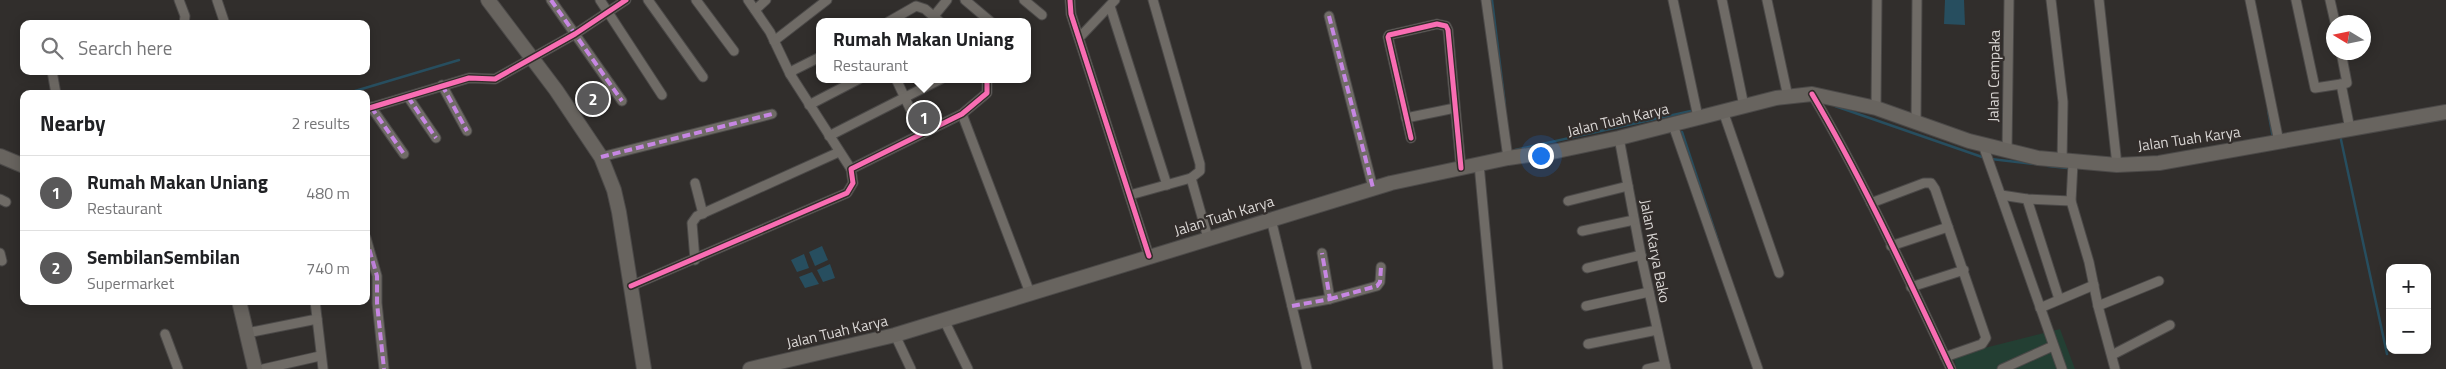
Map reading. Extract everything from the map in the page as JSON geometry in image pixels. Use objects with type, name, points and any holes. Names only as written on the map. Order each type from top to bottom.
[{"type":"main road","points":[[488,0],[556,90],[601,157],[614,190],[619,212],[644,369]]},
{"type":"main road","name":"Jalan Tuah Karya","points":[[750,369],[895,335],[1373,188],[1508,158],[1558,151],[1619,138],[1723,111],[1788,97],[1812,94],[1876,108],[1916,124],[2007,152],[2067,162],[2117,165],[2158,163],[2446,112]]},
{"type":"main road","points":[[0,156],[20,164]]},
{"type":"main road","points":[[240,305],[255,369]]},
{"type":"street","points":[[179,0],[185,16],[184,20]]},
{"type":"street","points":[[217,0],[224,20]]},
{"type":"street","points":[[552,0],[622,101]]},
{"type":"street","points":[[600,0],[662,95]]},
{"type":"street","points":[[370,108],[442,85],[475,77],[495,79],[574,34],[626,0]]},
{"type":"street","points":[[648,0],[703,77]]},
{"type":"street","points":[[696,0],[734,51]]},
{"type":"street","points":[[631,286],[847,193],[853,183],[850,169],[790,74],[774,41],[748,0]]},
{"type":"street","points":[[755,10],[766,0]]},
{"type":"street","points":[[774,41],[827,0]]},
{"type":"street","points":[[938,18],[947,0]]},
{"type":"street","points":[[965,0],[986,18]]},
{"type":"street","points":[[1024,0],[1042,16]]},
{"type":"street","points":[[1070,0],[1071,14],[1149,256]]},
{"type":"street","points":[[1130,195],[1191,178],[1197,175],[1200,164],[1153,0]]},
{"type":"street","points":[[1486,0],[1508,158]]},
{"type":"street","points":[[1672,0],[1698,118]]},
{"type":"street","points":[[1722,0],[1744,106]]},
{"type":"street","points":[[1767,0],[1788,97]]},
{"type":"street","points":[[1876,108],[1877,0]]},
{"type":"street","points":[[1916,124],[1917,0]]},
{"type":"street","name":"Jalan Cempaka","points":[[2007,152],[2009,0]]},
{"type":"street","points":[[2051,0],[2063,102],[2070,201],[2094,284],[2115,369]]},
{"type":"street","points":[[2099,0],[2117,165]]},
{"type":"street","points":[[2250,0],[2278,142]]},
{"type":"street","points":[[2296,0],[2315,88],[2347,83],[2343,60]]},
{"type":"street","points":[[2330,0],[2333,15]]},
{"type":"street","points":[[1079,38],[1113,3],[1167,185]]},
{"type":"street","points":[[895,18],[916,6],[935,18]]},
{"type":"street","points":[[1329,16],[1373,188]]},
{"type":"street","points":[[1411,138],[1388,38],[1389,35],[1437,24],[1446,26],[1448,30],[1461,168]]},
{"type":"street","points":[[790,74],[816,59]]},
{"type":"street","points":[[53,75],[55,90]]},
{"type":"street","points":[[810,105],[851,83]]},
{"type":"street","points":[[898,83],[922,134]]},
{"type":"street","points":[[829,136],[932,83]]},
{"type":"street","points":[[850,169],[962,114],[987,93],[987,83]]},
{"type":"street","points":[[2341,84],[2350,129]]},
{"type":"street","points":[[442,85],[467,131]]},
{"type":"street","points":[[1812,94],[1826,116],[1871,203],[1950,369]]},
{"type":"street","points":[[408,97],[436,138]]},
{"type":"street","points":[[1406,118],[1455,108]]},
{"type":"street","points":[[370,109],[404,154]]},
{"type":"street","points":[[1723,111],[1779,272]]},
{"type":"street","points":[[601,157],[772,114]]},
{"type":"street","points":[[962,114],[1030,293]]},
{"type":"street","points":[[1673,125],[1758,369]]},
{"type":"street","name":"Jalan Karya Bako","points":[[1619,138],[1656,330],[1666,367]]},
{"type":"street","points":[[1983,145],[2062,369]]},
{"type":"street","points":[[695,260],[692,223],[697,216],[839,152]]},
{"type":"street","points":[[1479,164],[1498,369]]},
{"type":"street","points":[[1191,178],[1208,238]]},
{"type":"street","points":[[695,183],[704,214]]},
{"type":"street","points":[[1871,203],[1924,183],[1931,183],[1964,270],[1986,340],[1982,344],[1945,357]]},
{"type":"street","points":[[1568,201],[1628,186]]},
{"type":"street","points":[[2001,195],[2027,199],[2070,201]]},
{"type":"street","points":[[2027,199],[2059,299]]},
{"type":"street","points":[[1271,219],[1307,369]]},
{"type":"street","points":[[1582,231],[1634,220]]},
{"type":"street","points":[[1891,246],[1948,227]]},
{"type":"street","points":[[370,252],[377,276],[377,303],[384,369]]},
{"type":"street","points":[[1322,253],[1330,299]]},
{"type":"street","points":[[1587,268],[1641,255]]},
{"type":"street","points":[[1292,306],[1330,299],[1377,286],[1380,282],[1381,267]]},
{"type":"street","points":[[1911,286],[1964,270]]},
{"type":"street","points":[[2098,306],[2159,281]]},
{"type":"street","points":[[2040,308],[2094,284]]},
{"type":"street","points":[[1586,306],[1650,292]]},
{"type":"street","points":[[315,305],[323,369]]},
{"type":"street","points":[[246,333],[317,319]]},
{"type":"street","points":[[944,320],[968,369]]},
{"type":"street","points":[[2112,355],[2170,326]]},
{"type":"street","points":[[1588,344],[1656,330]]},
{"type":"street","points":[[165,334],[178,369]]},
{"type":"street","points":[[895,335],[911,369]]},
{"type":"street","points":[[2002,369],[2019,366],[2053,346]]},
{"type":"street","points":[[263,369],[320,356]]},
{"type":"street","points":[[1647,369],[1666,367]]},
{"type":"green space","points":[[2060,329],[2075,369],[1957,369],[1953,356]]},
{"type":"water","points":[[1945,0],[1964,0],[1965,25],[1944,24]]},
{"type":"water","points":[[822,246],[828,260],[815,266],[809,252]]},
{"type":"water","points":[[804,254],[809,268],[797,272],[791,260]]},
{"type":"water","points":[[830,264],[835,278],[823,282],[817,270]]},
{"type":"water","points":[[812,272],[819,284],[805,288],[799,277]]},
{"type":"waterway","points":[[1492,0],[1505,105]]},
{"type":"waterway","points":[[358,90],[459,60]]},
{"type":"waterway","points":[[1835,106],[1985,158]]},
{"type":"waterway","points":[[2268,110],[2273,138]]},
{"type":"waterway","points":[[1515,150],[1691,111]]},
{"type":"waterway","points":[[1682,132],[1719,244]]},
{"type":"waterway","points":[[2340,135],[2386,349]]},
{"type":"waterway","points":[[1991,159],[2035,164]]},
{"type":"waterway","points":[[2048,166],[2067,168]]},
{"type":"marked path","points":[[551,0],[622,101]]},
{"type":"marked path","points":[[1329,16],[1373,188]]},
{"type":"marked path","points":[[442,85],[467,131]]},
{"type":"marked path","points":[[408,97],[436,138]]},
{"type":"marked path","points":[[371,107],[404,154]]},
{"type":"marked path","points":[[601,157],[772,114]]},
{"type":"marked path","points":[[370,252],[377,276],[377,303],[384,369]]},
{"type":"marked path","points":[[1292,306],[1330,299],[1322,253]]},
{"type":"marked path","points":[[1330,299],[1377,286],[1380,282],[1381,267]]},
{"type":"cycle path","points":[[370,108],[469,78],[495,79],[575,34],[626,0]]},
{"type":"cycle path","points":[[1070,0],[1071,14],[1149,256]]},
{"type":"cycle path","points":[[1411,138],[1388,37],[1389,35],[1437,24],[1446,26],[1448,30],[1461,168]]},
{"type":"cycle path","points":[[631,286],[847,193],[853,183],[851,169],[962,114],[987,93],[987,83]]},
{"type":"cycle path","points":[[1812,94],[1867,195],[1951,369]]},
{"type":"place","name":"SembilanSembilan","points":[[593,99]]},
{"type":"place","name":"Rumah Makan Uniang","points":[[924,118]]}]
